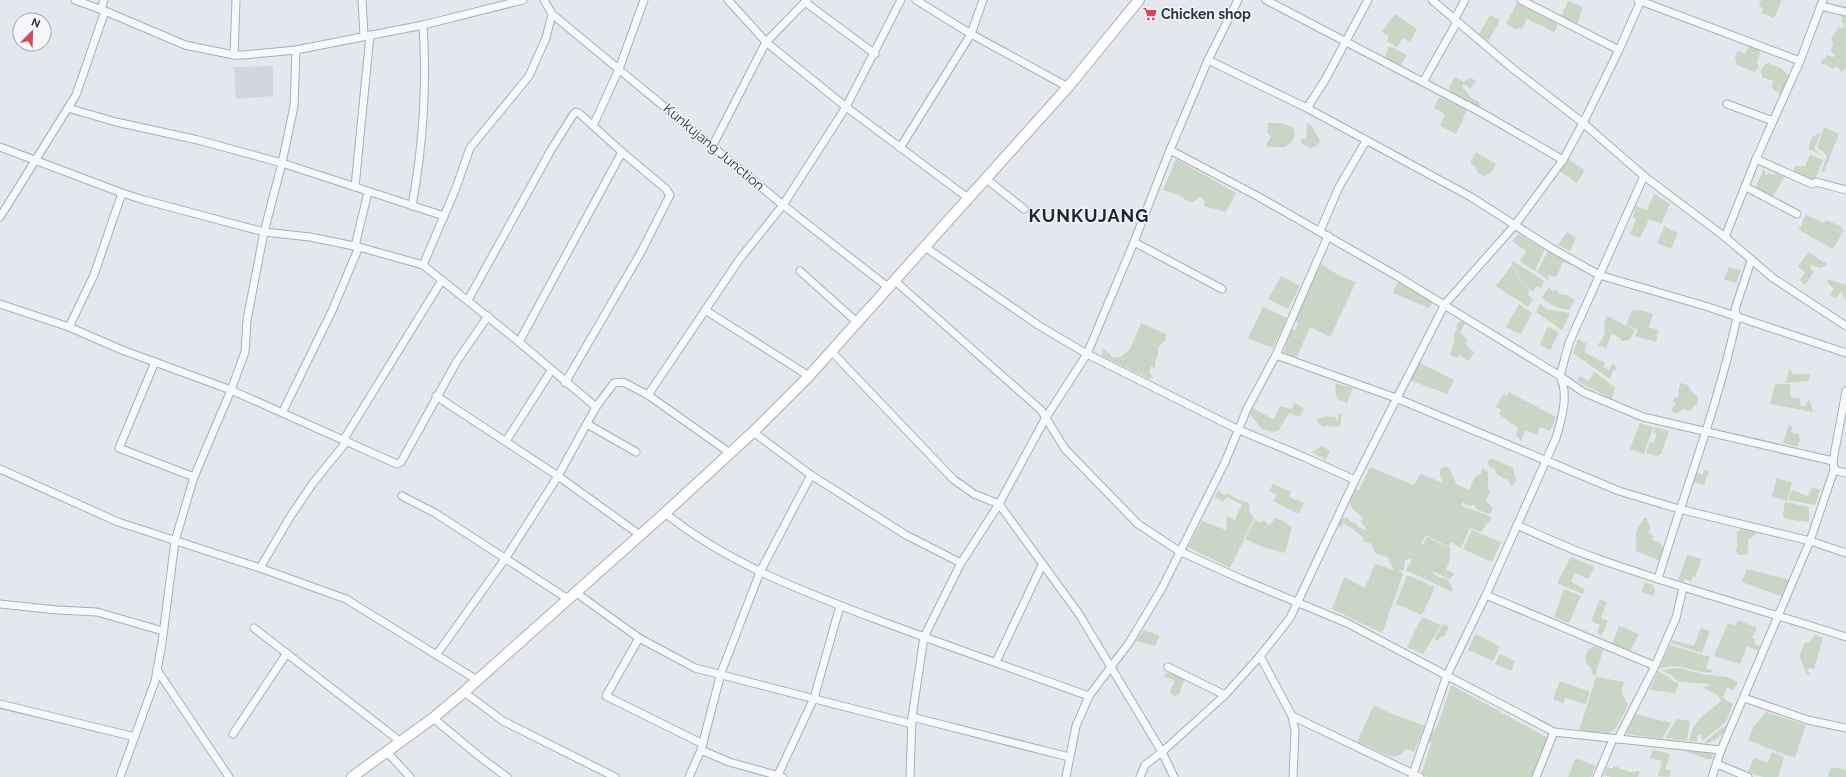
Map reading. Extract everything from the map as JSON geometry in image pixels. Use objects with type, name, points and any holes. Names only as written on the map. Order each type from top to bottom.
[{"type":"street","points":[[75,0],[103,10],[185,45],[234,55],[296,50],[423,25],[523,0]]},
{"type":"street","points":[[1,213],[76,95],[103,10],[104,0]]},
{"type":"street","points":[[234,55],[236,0]]},
{"type":"street","points":[[355,187],[367,35],[362,0]]},
{"type":"street","name":"Kunkujang Junction","points":[[544,0],[552,14],[784,205],[892,285],[1041,410],[1045,419],[1065,450],[1138,524],[1179,551],[1241,579],[1347,623],[1447,675],[1508,710],[1554,732],[1721,750]]},
{"type":"street","points":[[593,126],[619,69],[644,0]]},
{"type":"street","points":[[728,0],[766,42],[846,107],[968,198]]},
{"type":"street","points":[[648,394],[706,310],[738,260],[784,205],[846,107],[875,54],[900,0]]},
{"type":"street","points":[[916,0],[971,34],[1068,87]]},
{"type":"street","points":[[900,148],[971,34],[983,0]]},
{"type":"street","points":[[352,777],[433,718],[464,692],[665,513],[753,432],[832,352],[892,285],[985,178],[1068,87],[1139,0]]},
{"type":"street","points":[[910,777],[912,721],[924,637],[961,563],[999,504],[1045,419],[1087,354],[1208,60],[1238,0]]},
{"type":"street","points":[[1266,0],[1423,82],[1563,160]]},
{"type":"street","points":[[1307,108],[1325,80],[1368,0]]},
{"type":"street","points":[[1432,0],[1455,21],[1583,123],[1644,176],[1725,237],[1751,261],[1773,278],[1846,326]]},
{"type":"street","points":[[1423,82],[1455,21],[1464,0]]},
{"type":"street","points":[[1521,0],[1619,50]]},
{"type":"street","points":[[1140,777],[1145,765],[1162,752],[1225,695],[1260,656],[1290,618],[1396,398],[1444,304],[1515,225],[1563,160],[1619,50],[1640,0],[1800,61]]},
{"type":"street","points":[[712,145],[766,42],[806,1],[875,54]]},
{"type":"street","points":[[1725,237],[1756,159],[1800,61],[1822,3],[1846,12]]},
{"type":"street","points":[[423,265],[456,188],[470,148],[529,76],[546,38],[552,14]]},
{"type":"street","points":[[412,206],[419,168],[424,99],[425,54],[423,25]]},
{"type":"street","points":[[120,777],[155,681],[175,541],[194,477],[231,390],[245,352],[247,320],[264,232],[282,163],[294,106],[296,50]]},
{"type":"street","points":[[1208,60],[1307,108],[1471,197],[1551,248],[1599,275],[1737,317],[1846,353]]},
{"type":"street","points":[[1726,104],[1773,120]]},
{"type":"street","points":[[68,108],[116,122],[198,140],[282,163],[444,216]]},
{"type":"street","points":[[468,300],[551,150],[573,115],[576,112],[579,113],[666,189],[670,195],[640,254],[565,382]]},
{"type":"street","points":[[1320,232],[1339,187],[1366,141]]},
{"type":"street","points":[[0,148],[122,193],[264,232],[310,237],[357,247],[423,265],[520,342],[551,371],[596,407]]},
{"type":"street","points":[[1170,150],[1328,236],[1444,304],[1560,376],[1583,392],[1643,417],[1834,461]]},
{"type":"street","points":[[520,342],[622,152]]},
{"type":"street","points":[[1756,159],[1812,184],[1816,182],[1846,190]]},
{"type":"street","points":[[1292,716],[1415,776],[1447,675],[1486,595],[1556,438],[1563,414],[1564,385],[1560,376],[1569,343],[1644,176]]},
{"type":"street","points":[[985,178],[1024,209]]},
{"type":"street","points":[[1746,187],[1797,214]]},
{"type":"street","points":[[283,412],[332,311],[357,247],[368,192]]},
{"type":"street","points":[[69,327],[94,275],[122,193]]},
{"type":"street","points":[[1066,777],[1076,726],[1089,696],[1129,643],[1162,588],[1179,551],[1225,462],[1238,430],[1276,355],[1328,236]]},
{"type":"street","points":[[1134,242],[1222,289]]},
{"type":"street","points":[[925,247],[1038,325],[1087,354],[1238,430],[1356,480]]},
{"type":"street","points":[[1658,579],[1679,509],[1706,432],[1723,376],[1737,317],[1735,309],[1751,261]]},
{"type":"street","points":[[800,271],[858,323]]},
{"type":"street","points":[[260,568],[290,516],[345,440],[442,280]]},
{"type":"street","points":[[0,304],[69,327],[155,362],[231,390],[397,464],[401,462],[457,360],[488,316]]},
{"type":"street","points":[[706,310],[809,376]]},
{"type":"street","points":[[832,352],[953,479],[974,494],[999,504],[1079,614],[1112,666],[1162,752],[1174,777]]},
{"type":"street","points":[[1276,355],[1396,398],[1619,491],[1679,509],[1810,541],[1846,553]]},
{"type":"street","points":[[155,362],[119,448],[194,477]]},
{"type":"street","points":[[506,441],[551,371]]},
{"type":"street","points":[[437,654],[505,559],[558,476],[596,407],[614,383],[623,382],[648,394],[730,453]]},
{"type":"street","points":[[1712,777],[1721,750],[1810,541],[1834,470],[1834,461],[1846,390]]},
{"type":"street","points":[[436,396],[558,476],[640,535]]},
{"type":"street","points":[[587,424],[636,452]]},
{"type":"street","points":[[753,432],[811,475],[906,535],[961,563]]},
{"type":"street","points":[[1834,470],[1846,473]]},
{"type":"street","points":[[1,472],[118,522],[260,568],[346,599],[477,680]]},
{"type":"street","points":[[690,777],[702,747],[722,673],[760,572],[811,475]]},
{"type":"street","points":[[402,496],[435,513],[505,559],[571,596],[639,638],[695,668],[722,673],[814,698],[1069,757]]},
{"type":"street","points":[[665,513],[719,549],[760,572],[840,606],[1089,696]]},
{"type":"street","points":[[1517,526],[1581,553],[1683,588],[1779,616],[1846,638]]},
{"type":"street","points":[[996,662],[1042,565]]},
{"type":"street","points":[[1597,777],[1615,739],[1655,666],[1676,618],[1683,588]]},
{"type":"street","points":[[1486,595],[1655,666]]},
{"type":"street","points":[[0,604],[57,610],[97,612],[163,631]]},
{"type":"street","points":[[639,638],[606,696],[729,762],[779,777],[814,698],[840,606]]},
{"type":"street","points":[[254,628],[401,742]]},
{"type":"street","points":[[233,734],[287,653]]},
{"type":"street","points":[[1260,656],[1292,716],[1295,731],[1293,777]]},
{"type":"street","points":[[1168,667],[1225,695]]},
{"type":"street","points":[[157,670],[229,777]]},
{"type":"street","points":[[464,692],[503,722],[615,777]]},
{"type":"street","points":[[1744,698],[1808,720],[1846,728]]},
{"type":"street","points":[[0,704],[135,737]]},
{"type":"street","points":[[433,718],[507,777]]},
{"type":"street","points":[[1536,777],[1554,732]]},
{"type":"street","points":[[387,752],[410,777]]},
{"type":"street","points":[[1717,764],[1748,777]]},
{"type":"shaded area","points":[[273,66],[273,96],[236,99],[234,67]]},
{"type":"green space","points":[[1761,0],[1782,0],[1774,18],[1762,13],[1763,8],[1759,7]]},
{"type":"green space","points":[[1568,1],[1583,7],[1577,25],[1561,17]]},
{"type":"green space","points":[[1517,3],[1558,24],[1554,33],[1540,24],[1539,25],[1527,19],[1522,29],[1519,27],[1517,30],[1506,24]]},
{"type":"green space","points":[[1395,14],[1417,29],[1410,42],[1403,38],[1397,47],[1387,41],[1389,36],[1382,32]]},
{"type":"green space","points":[[1490,15],[1500,20],[1488,41],[1479,34]]},
{"type":"green space","points":[[1842,16],[1846,16],[1846,68],[1842,72],[1836,66],[1833,69],[1827,65],[1821,64],[1821,62],[1827,55],[1833,57],[1835,56],[1831,51],[1833,43],[1831,39],[1838,28],[1845,27],[1841,20]]},
{"type":"green space","points":[[1753,45],[1761,50],[1757,61],[1759,68],[1754,72],[1737,65],[1735,56],[1738,51],[1745,54],[1749,46]]},
{"type":"green space","points":[[1389,46],[1407,55],[1400,67],[1384,59]]},
{"type":"green space","points":[[1767,63],[1781,68],[1790,77],[1781,94],[1773,90],[1772,86],[1774,81],[1762,77],[1761,70]]},
{"type":"green space","points":[[1455,77],[1464,82],[1469,78],[1475,80],[1476,82],[1470,88],[1464,84],[1462,86],[1471,98],[1479,102],[1480,108],[1477,110],[1465,109],[1467,110],[1456,134],[1440,126],[1445,114],[1434,108],[1439,97],[1462,107],[1449,94],[1450,86]]},
{"type":"green space","points":[[1268,123],[1281,123],[1292,127],[1295,133],[1294,138],[1285,147],[1268,147],[1266,144],[1271,137],[1267,132]]},
{"type":"green space","points":[[1307,123],[1311,125],[1320,141],[1319,144],[1311,148],[1301,143],[1301,139],[1306,139]]},
{"type":"green space","points":[[1823,127],[1839,134],[1824,172],[1821,171],[1827,157],[1824,152],[1818,149],[1818,143]]},
{"type":"green space","points":[[1821,133],[1814,149],[1822,155],[1808,149],[1812,137]]},
{"type":"green space","points":[[1476,152],[1496,164],[1491,173],[1487,174],[1486,177],[1477,172],[1476,167],[1470,163]]},
{"type":"green space","points":[[1810,155],[1823,160],[1814,181],[1793,172],[1795,166],[1805,166]]},
{"type":"green space","points":[[1176,159],[1236,193],[1226,212],[1204,206],[1205,201],[1200,197],[1193,202],[1186,200],[1179,195],[1163,190]]},
{"type":"green space","points":[[1568,159],[1585,170],[1577,183],[1560,171]]},
{"type":"green space","points":[[1764,168],[1766,175],[1769,173],[1774,175],[1775,173],[1784,177],[1773,197],[1756,187]]},
{"type":"green space","points":[[1654,194],[1670,204],[1661,224],[1649,219],[1640,238],[1630,234],[1636,219],[1633,218],[1636,206],[1647,210]]},
{"type":"green space","points":[[1806,215],[1824,223],[1826,220],[1842,227],[1841,228],[1844,230],[1833,249],[1798,229],[1802,226],[1802,222]]},
{"type":"green space","points":[[1665,225],[1667,228],[1678,233],[1671,249],[1657,243]]},
{"type":"green space","points":[[1567,232],[1576,238],[1570,251],[1558,245]]},
{"type":"green space","points":[[1519,234],[1545,249],[1535,271],[1520,261],[1526,251],[1512,241]]},
{"type":"green space","points":[[1548,251],[1575,266],[1563,262],[1556,277],[1547,275],[1550,281],[1537,272]]},
{"type":"green space","points":[[1808,252],[1827,264],[1821,268],[1811,265],[1810,269],[1814,272],[1805,285],[1800,280],[1805,272],[1798,267]]},
{"type":"green space","points":[[1513,261],[1544,281],[1541,288],[1537,286],[1533,291],[1525,286],[1511,262]]},
{"type":"green space","points":[[1321,264],[1340,276],[1356,282],[1330,337],[1310,327],[1297,357],[1284,353],[1292,330],[1296,330],[1298,322],[1294,319],[1295,313]]},
{"type":"green space","points":[[1512,265],[1519,279],[1529,291],[1528,295],[1533,299],[1528,307],[1496,286]]},
{"type":"green space","points":[[1729,267],[1741,270],[1736,283],[1724,279]]},
{"type":"green space","points":[[1281,276],[1300,286],[1288,309],[1268,299]]},
{"type":"green space","points":[[1829,279],[1846,285],[1846,299],[1842,297],[1844,294],[1841,292],[1835,298],[1830,295],[1834,289],[1827,282]]},
{"type":"green space","points":[[1398,281],[1433,302],[1429,308],[1393,293]]},
{"type":"green space","points":[[1549,287],[1553,292],[1556,289],[1559,294],[1567,295],[1575,300],[1569,310],[1551,305],[1542,297]]},
{"type":"green space","points":[[1519,304],[1532,313],[1521,334],[1506,327]]},
{"type":"green space","points":[[1540,304],[1546,309],[1570,313],[1562,330],[1536,312]]},
{"type":"green space","points":[[1263,307],[1287,318],[1273,348],[1248,338]]},
{"type":"green space","points":[[1632,310],[1645,311],[1653,314],[1649,327],[1658,330],[1656,342],[1635,336],[1638,330],[1626,325]]},
{"type":"green space","points":[[1607,316],[1635,330],[1630,338],[1621,341],[1620,338],[1612,334],[1606,348],[1598,345],[1605,334],[1604,324]]},
{"type":"green space","points":[[1460,321],[1465,323],[1460,333],[1467,339],[1467,346],[1474,352],[1469,361],[1459,355],[1457,358],[1450,355],[1454,341],[1454,334],[1457,330],[1456,326]]},
{"type":"green space","points":[[1141,323],[1166,334],[1166,339],[1158,348],[1158,357],[1155,361],[1155,368],[1151,366],[1149,372],[1152,377],[1149,379],[1102,356],[1103,349],[1113,358],[1122,356],[1130,349]]},
{"type":"green space","points":[[1548,326],[1559,333],[1550,350],[1540,345]]},
{"type":"green space","points":[[1578,339],[1587,344],[1584,352],[1605,363],[1603,367],[1609,370],[1613,363],[1616,370],[1613,370],[1610,379],[1573,353]]},
{"type":"green space","points":[[1418,362],[1454,380],[1447,394],[1410,380]]},
{"type":"green space","points":[[1790,368],[1793,374],[1811,374],[1808,381],[1785,383]]},
{"type":"green space","points":[[1594,372],[1615,387],[1612,399],[1577,381],[1580,376],[1589,381]]},
{"type":"green space","points":[[1336,383],[1353,388],[1347,403],[1337,399],[1335,389]]},
{"type":"green space","points":[[1680,383],[1688,385],[1690,390],[1698,397],[1697,405],[1694,405],[1691,411],[1684,409],[1675,414],[1671,410],[1676,404],[1673,402],[1675,397],[1678,397]]},
{"type":"green space","points":[[1775,384],[1790,384],[1791,398],[1799,398],[1801,406],[1806,406],[1809,399],[1813,412],[1770,404]]},
{"type":"green space","points":[[1509,392],[1556,417],[1550,431],[1540,427],[1537,435],[1525,430],[1521,441],[1516,435],[1518,428],[1499,414],[1501,410],[1496,407],[1503,394],[1507,396]]},
{"type":"green space","points":[[1294,403],[1304,408],[1300,417],[1289,413],[1279,430],[1274,432],[1262,429],[1250,414],[1253,408],[1274,420],[1280,406],[1292,409]]},
{"type":"green space","points":[[1339,414],[1342,414],[1340,427],[1324,427],[1320,425],[1316,419],[1327,416],[1336,417],[1337,422]]},
{"type":"green space","points":[[1640,423],[1653,427],[1644,454],[1630,449]]},
{"type":"green space","points":[[1789,424],[1793,428],[1791,432],[1799,434],[1800,440],[1797,447],[1783,443]]},
{"type":"green space","points":[[1655,427],[1669,431],[1661,454],[1657,456],[1646,453],[1650,442],[1653,443],[1657,434],[1653,432]]},
{"type":"green space","points":[[1322,446],[1330,451],[1325,461],[1323,458],[1312,452]]},
{"type":"green space","points":[[1491,458],[1513,468],[1516,481],[1513,485],[1511,486],[1508,480],[1497,475],[1495,469],[1489,466],[1487,462]]},
{"type":"green space","points":[[1446,466],[1450,469],[1456,484],[1469,490],[1475,477],[1481,474],[1482,468],[1488,472],[1488,488],[1490,492],[1486,500],[1493,509],[1491,513],[1488,514],[1476,509],[1474,504],[1470,506],[1462,502],[1462,506],[1492,517],[1481,532],[1470,528],[1461,548],[1451,542],[1449,547],[1426,535],[1421,543],[1423,545],[1427,537],[1450,548],[1450,559],[1446,570],[1455,574],[1449,579],[1430,570],[1435,575],[1448,580],[1453,589],[1452,592],[1406,570],[1412,559],[1409,558],[1405,561],[1404,570],[1399,571],[1403,574],[1382,633],[1332,609],[1344,577],[1365,588],[1375,564],[1394,570],[1387,557],[1375,553],[1372,544],[1363,541],[1364,538],[1343,523],[1342,527],[1338,526],[1341,518],[1348,518],[1351,522],[1356,523],[1357,526],[1365,530],[1366,527],[1361,522],[1363,518],[1353,509],[1348,500],[1354,490],[1359,490],[1370,467],[1414,485],[1420,474],[1443,483],[1440,476],[1440,469]]},
{"type":"green space","points":[[1704,470],[1709,471],[1704,485],[1693,482],[1697,473],[1703,475]]},
{"type":"green space","points":[[1777,478],[1792,483],[1787,501],[1772,496]]},
{"type":"green space","points":[[1273,484],[1291,492],[1289,497],[1304,503],[1299,514],[1273,501],[1277,494],[1269,491]]},
{"type":"green space","points":[[1812,487],[1820,490],[1815,505],[1788,500],[1792,490],[1808,496]]},
{"type":"green space","points":[[1218,490],[1224,495],[1228,493],[1236,499],[1249,503],[1250,513],[1254,518],[1230,568],[1188,547],[1202,521],[1226,530],[1227,516],[1235,520],[1242,504],[1226,497],[1223,502],[1215,497]]},
{"type":"green space","points":[[1785,502],[1809,507],[1809,522],[1785,519],[1783,515]]},
{"type":"green space","points":[[1256,518],[1258,522],[1264,521],[1269,525],[1276,518],[1292,526],[1285,553],[1263,547],[1245,539]]},
{"type":"green space","points":[[1644,518],[1646,518],[1651,529],[1648,531],[1653,536],[1652,540],[1659,542],[1665,548],[1660,561],[1636,551],[1636,532]]},
{"type":"green space","points":[[1742,528],[1758,532],[1748,540],[1748,554],[1738,555],[1735,549],[1737,547],[1737,532]]},
{"type":"green space","points":[[1472,530],[1501,542],[1492,562],[1463,549]]},
{"type":"green space","points":[[1687,555],[1702,559],[1695,577],[1693,576],[1691,581],[1685,579],[1683,582],[1678,580]]},
{"type":"green space","points":[[1571,557],[1594,567],[1589,579],[1575,573],[1571,582],[1585,589],[1583,594],[1557,583]]},
{"type":"green space","points":[[1747,569],[1790,580],[1783,597],[1742,582]]},
{"type":"green space","points":[[1407,575],[1435,587],[1422,615],[1396,604]]},
{"type":"green space","points":[[1645,582],[1653,585],[1655,591],[1653,596],[1641,592]]},
{"type":"green space","points":[[1564,589],[1581,596],[1569,623],[1554,617]]},
{"type":"green space","points":[[1600,599],[1607,602],[1601,618],[1608,621],[1602,635],[1597,633],[1600,625],[1591,621]]},
{"type":"green space","points":[[1422,617],[1441,625],[1423,654],[1407,647]]},
{"type":"green space","points":[[1738,620],[1757,628],[1752,638],[1756,640],[1754,644],[1760,646],[1758,651],[1747,646],[1740,664],[1714,656],[1728,623],[1735,626]]},
{"type":"green space","points":[[1443,624],[1449,627],[1444,637],[1441,636],[1438,641],[1434,639]]},
{"type":"green space","points":[[1619,626],[1639,634],[1630,651],[1612,643]]},
{"type":"green space","points":[[1701,628],[1710,631],[1702,653],[1671,643],[1673,640],[1694,646]]},
{"type":"green space","points":[[1144,630],[1160,636],[1155,646],[1136,641]]},
{"type":"green space","points":[[1475,634],[1500,646],[1493,661],[1468,650]]},
{"type":"green space","points":[[1814,635],[1823,638],[1814,669],[1810,668],[1807,670],[1811,676],[1807,674],[1799,656],[1805,642],[1810,642]]},
{"type":"green space","points":[[1670,645],[1710,657],[1706,669],[1713,670],[1711,673],[1678,666],[1659,668]]},
{"type":"green space","points":[[1594,646],[1603,650],[1595,676],[1592,674],[1592,669],[1587,664],[1585,657],[1588,650]]},
{"type":"green space","points":[[1500,654],[1515,661],[1511,671],[1495,664]]},
{"type":"green space","points":[[1680,668],[1701,674],[1727,677],[1738,682],[1733,691],[1727,687],[1723,698],[1733,704],[1726,722],[1702,741],[1702,734],[1697,736],[1697,742],[1689,741],[1691,733],[1697,722],[1721,701],[1718,695],[1703,688],[1712,684],[1678,682],[1673,676],[1661,670]]},
{"type":"green space","points":[[1658,671],[1679,684],[1675,693],[1650,690]]},
{"type":"green space","points":[[1166,673],[1178,674],[1185,678],[1179,694],[1175,696],[1171,694],[1170,690],[1175,682],[1164,676]]},
{"type":"green space","points":[[1596,677],[1624,682],[1621,690],[1628,706],[1615,729],[1611,732],[1599,733],[1579,731]]},
{"type":"green space","points":[[1560,681],[1590,692],[1586,704],[1566,698],[1563,703],[1553,699]]},
{"type":"green space","points":[[1451,685],[1548,738],[1533,777],[1428,777],[1421,774],[1431,744],[1428,741],[1430,734],[1437,727]]},
{"type":"green space","points":[[1374,705],[1425,726],[1414,752],[1406,748],[1402,754],[1392,757],[1357,742]]},
{"type":"green space","points":[[1766,712],[1806,725],[1795,757],[1785,755],[1748,740],[1754,726]]},
{"type":"green space","points":[[1635,714],[1671,723],[1662,739],[1626,734]]},
{"type":"green space","points":[[1731,715],[1734,716],[1723,734],[1715,740],[1705,744],[1705,742],[1728,723]]},
{"type":"green space","points":[[1677,719],[1690,721],[1687,741],[1665,738]]},
{"type":"green space","points":[[1653,750],[1670,754],[1665,769],[1671,771],[1669,777],[1658,776],[1662,761],[1650,758]]},
{"type":"green space","points":[[1684,751],[1710,752],[1713,755],[1712,759],[1707,759]]},
{"type":"green space","points":[[1772,752],[1784,757],[1778,777],[1763,777],[1748,772],[1754,758],[1767,763]]},
{"type":"green space","points":[[1576,758],[1595,766],[1591,777],[1568,777]]},
{"type":"green space","points":[[1614,766],[1630,772],[1640,771],[1638,777],[1611,777],[1604,775],[1607,767],[1612,769]]},
{"type":"green space","points":[[1831,767],[1846,770],[1846,777],[1828,777]]},
{"type":"place","name":"Chicken shop","points":[[1150,14]]},
{"type":"district","name":"KUNKUJANG","points":[[1089,216]]}]
